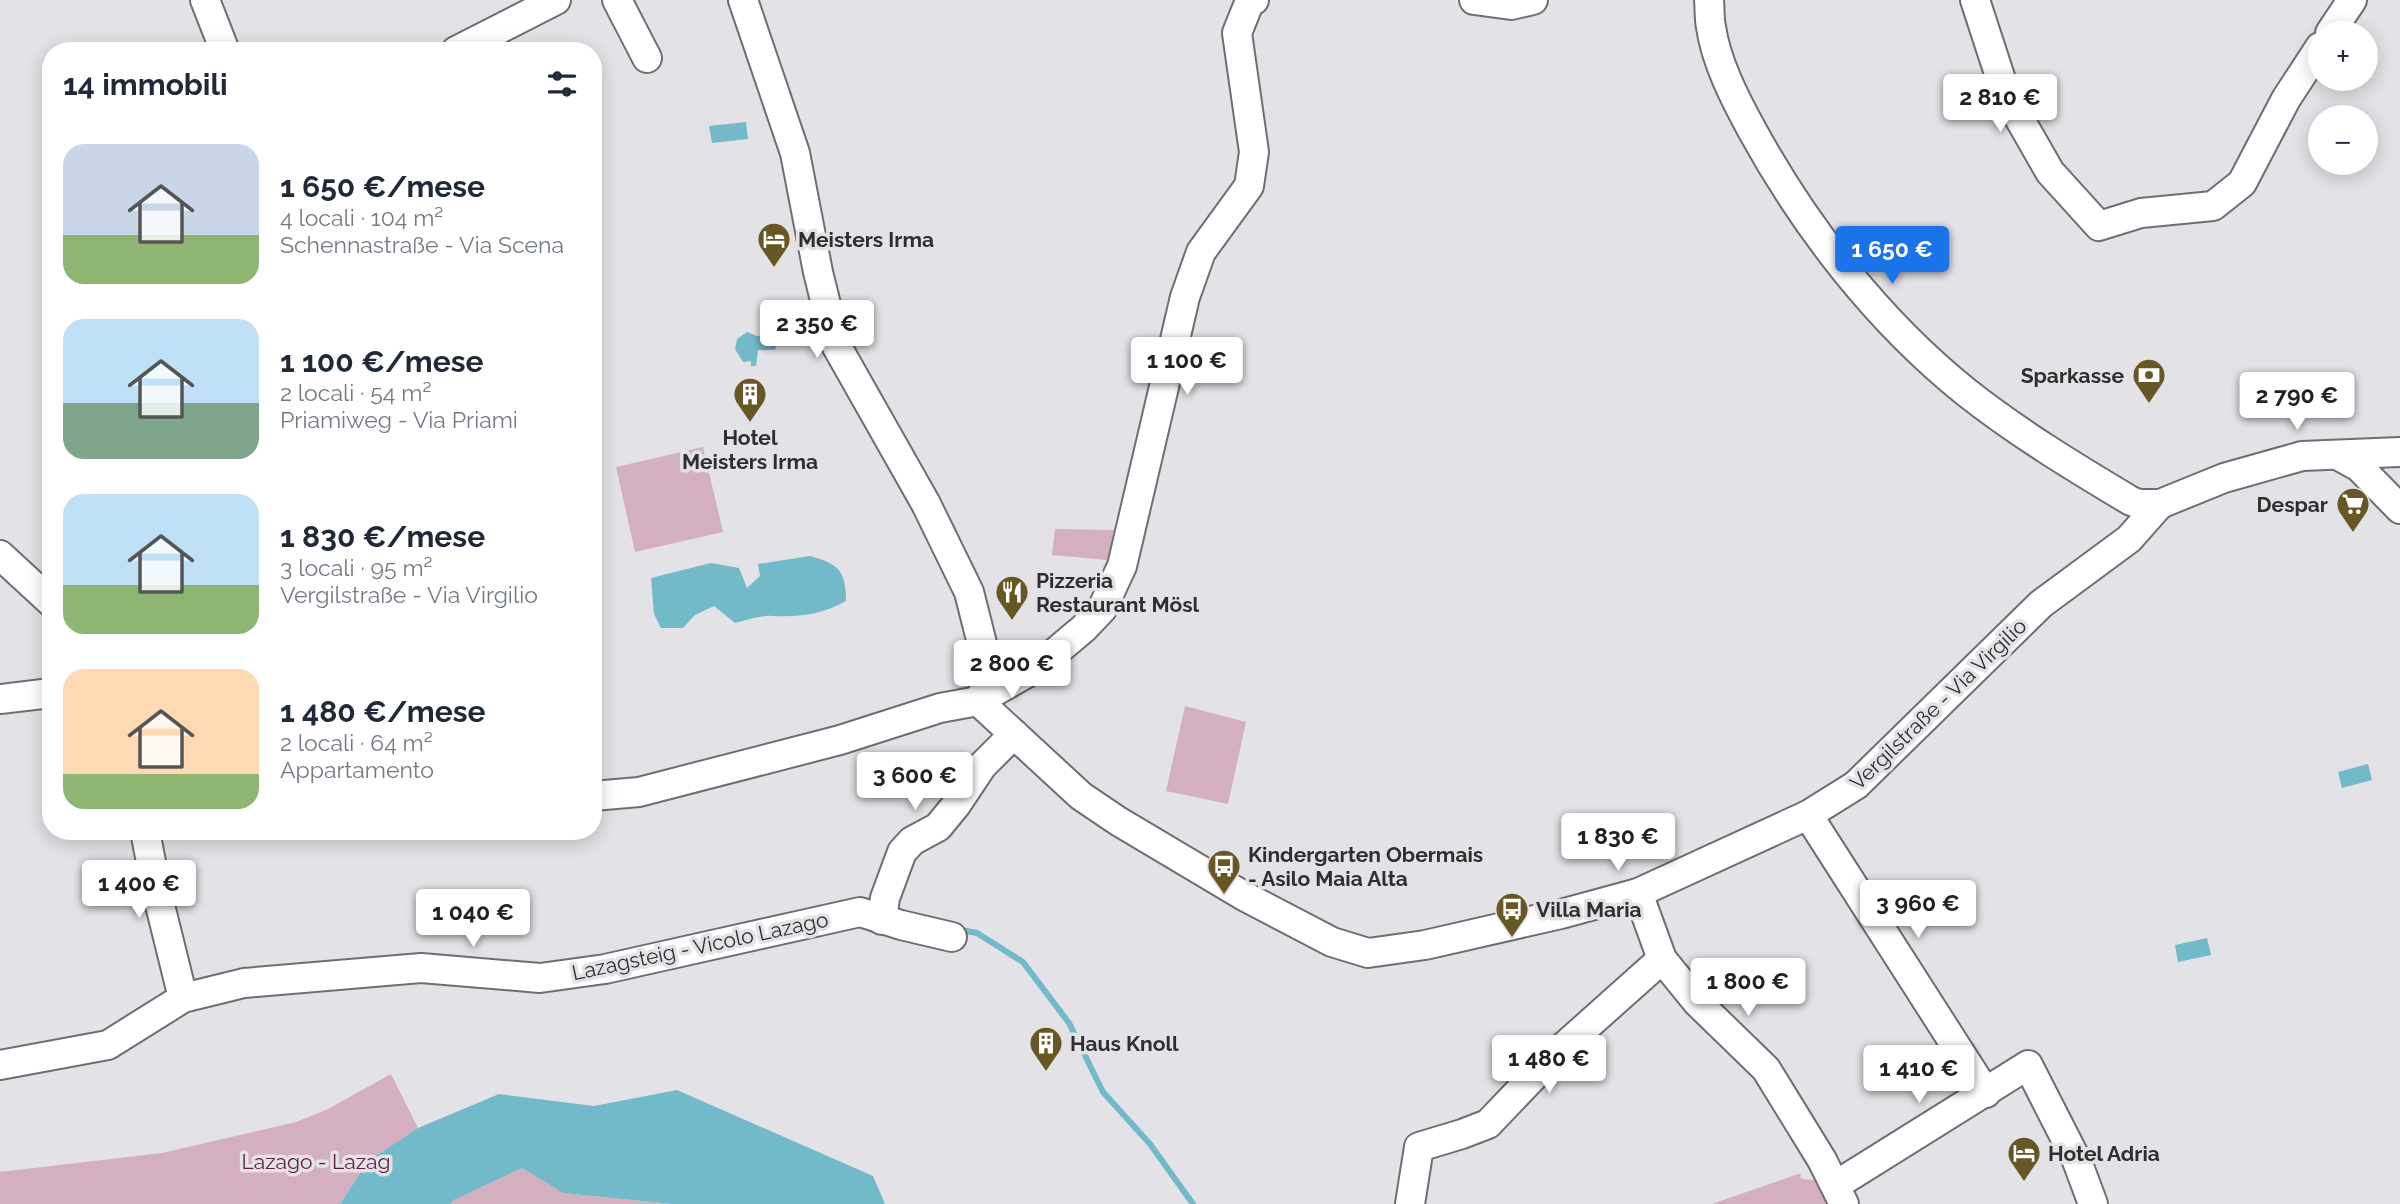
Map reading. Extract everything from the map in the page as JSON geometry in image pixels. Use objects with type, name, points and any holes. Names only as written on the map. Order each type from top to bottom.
[{"type":"street","points":[[205,0],[221,42]]},
{"type":"street","points":[[474,42],[556,0]]},
{"type":"street","points":[[617,0],[647,58]]},
{"type":"street","points":[[743,0],[795,153],[818,272],[836,345],[926,504],[970,592],[991,679],[978,701]]},
{"type":"street","points":[[602,795],[639,792],[840,740],[940,708],[978,701],[1039,666],[1084,628],[1102,608],[1122,566],[1185,298],[1201,251],[1249,186],[1254,152],[1237,33],[1249,4],[1254,0]]},
{"type":"street","points":[[1474,0],[1511,5],[1533,0]]},
{"type":"street","points":[[1709,0],[1711,27],[1728,82],[1762,150],[1793,199],[1853,279],[1907,340],[1965,391],[2016,430],[2139,504],[2160,504],[2224,478],[2302,456],[2400,452]]},
{"type":"street","points":[[1975,0],[2007,95],[2050,172],[2099,226],[2141,213],[2213,206],[2242,183],[2286,99],[2308,65]]},
{"type":"street","points":[[2338,21],[2352,0]]},
{"type":"street","points":[[2339,456],[2359,467],[2400,509]]},
{"type":"street","name":"Vergilstraße - Via Virgilio","points":[[978,701],[1081,796],[1244,897],[1332,942],[1367,953],[1426,945],[1638,893],[1808,814],[1856,785],[2041,604],[2129,539],[2160,504]]},
{"type":"street","points":[[0,555],[42,595]]},
{"type":"street","points":[[0,699],[42,694]]},
{"type":"street","points":[[882,920],[885,898],[902,852],[912,841],[938,827],[982,766],[1013,734]]},
{"type":"street","points":[[1808,814],[1986,1093]]},
{"type":"street","points":[[147,840],[183,998]]},
{"type":"street","points":[[1638,893],[1662,958],[1697,1002],[1766,1069],[1840,1195],[2028,1065],[2077,1161],[2093,1204]]},
{"type":"street","name":"Lazagsteig - Vicolo Lazago","points":[[0,1065],[108,1045],[183,998],[244,983],[421,968],[540,978],[605,969],[860,912],[952,937]]},
{"type":"street","points":[[1410,1204],[1419,1147],[1488,1124],[1550,1059],[1662,958]]},
{"type":"green space","points":[[703,447],[723,532],[635,552],[616,467]]},
{"type":"green space","points":[[1055,529],[1114,530],[1107,560],[1052,555]]},
{"type":"green space","points":[[1185,706],[1246,722],[1228,804],[1166,791]]},
{"type":"green space","name":"Lazago - Lazag","points":[[391,1074],[418,1128],[368,1161],[340,1204],[0,1204],[0,1172],[162,1153],[296,1122],[326,1110]]},
{"type":"green space","points":[[522,1168],[563,1193],[672,1204],[450,1204]]},
{"type":"green space","points":[[1801,1174],[1800,1178],[1817,1181],[1829,1204],[1712,1204]]},
{"type":"water","points":[[746,122],[748,139],[712,143],[709,126]]},
{"type":"water","points":[[747,332],[757,336],[772,336],[778,342],[775,350],[758,350],[756,366],[751,366],[751,361],[743,362],[735,349],[737,339]]},
{"type":"water","points":[[810,556],[828,562],[839,570],[844,582],[846,601],[810,614],[763,616],[735,623],[714,606],[695,615],[683,628],[661,628],[654,614],[651,578],[711,563],[739,568],[747,588],[760,576],[758,564]]},
{"type":"water","points":[[2368,764],[2372,780],[2342,788],[2338,772]]},
{"type":"water","points":[[2207,938],[2211,955],[2178,962],[2175,945]]},
{"type":"water","points":[[677,1090],[873,1176],[885,1204],[672,1204],[563,1193],[522,1168],[450,1204],[340,1204],[368,1161],[418,1128],[499,1094],[594,1106]]},
{"type":"waterway","points":[[956,929],[977,933],[1023,962],[1069,1023],[1103,1092],[1150,1144],[1193,1204]]},
{"type":"place","name":"Meisters Irma","points":[[774,269]]},
{"type":"place","name":"Sparkasse","points":[[2149,405]]},
{"type":"place","name":"Hotel Meisters Irma","points":[[750,424]]},
{"type":"place","name":"Despar","points":[[2353,534]]},
{"type":"place","name":"Pizzeria Restaurant Mösl","points":[[1012,622]]},
{"type":"place","name":"Kindergarten Obermais - Asilo Maia Alta","points":[[1224,896]]},
{"type":"place","name":"Villa Maria","points":[[1512,939]]},
{"type":"place","name":"Haus Knoll","points":[[1046,1073]]},
{"type":"place","name":"Hotel Adria","points":[[2024,1183]]}]
